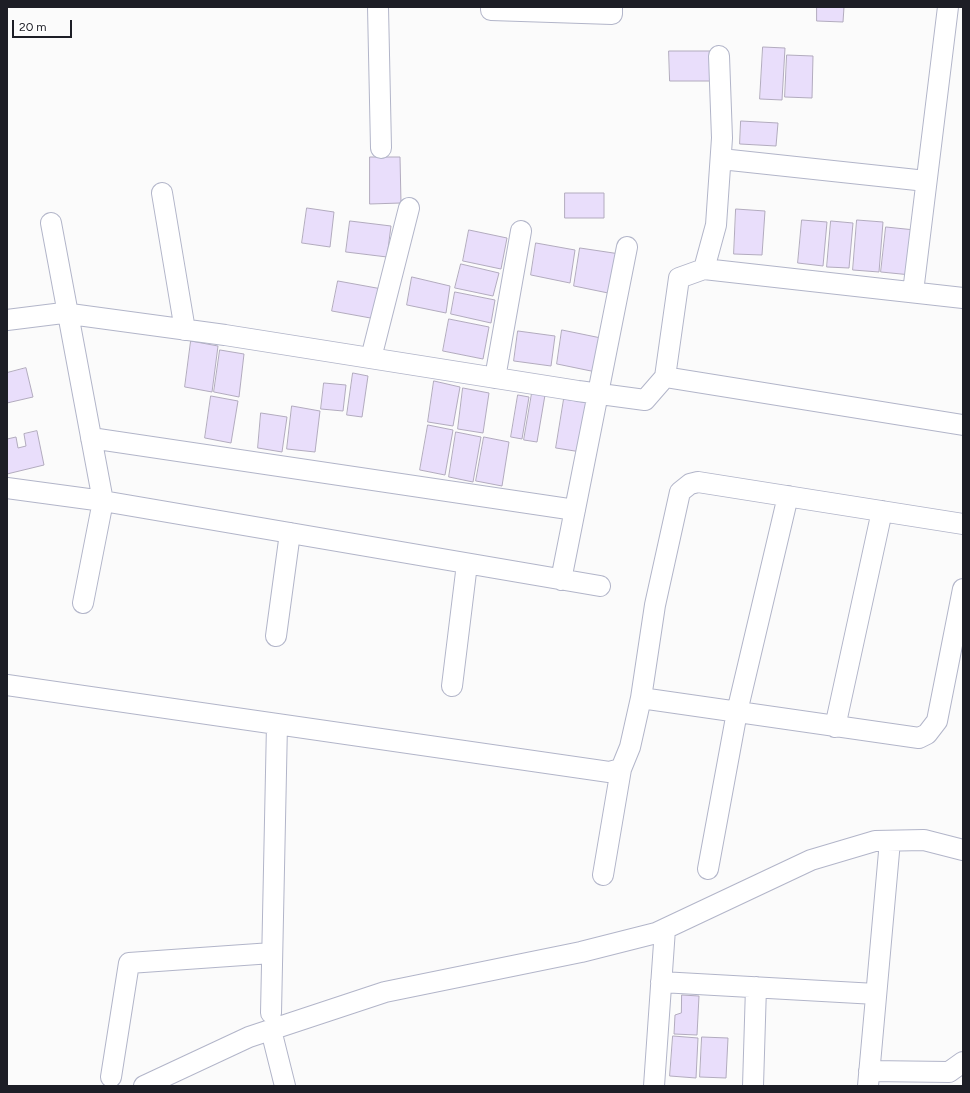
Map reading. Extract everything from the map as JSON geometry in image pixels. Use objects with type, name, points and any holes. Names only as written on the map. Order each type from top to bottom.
[{"type":"street","points":[[378,7],[381,148]]},
{"type":"street","points":[[491,7],[491,10],[612,14],[612,7]]},
{"type":"street","points":[[913,292],[948,7]]},
{"type":"street","points":[[704,269],[716,225],[721,159],[722,138],[719,56]]},
{"type":"street","points":[[721,159],[926,181]]},
{"type":"street","points":[[162,193],[185,330]]},
{"type":"street","points":[[371,358],[409,208]]},
{"type":"street","points":[[51,223],[103,502],[83,603]]},
{"type":"street","points":[[495,378],[521,231]]},
{"type":"street","points":[[561,580],[627,247]]},
{"type":"street","points":[[7,320],[39,315],[68,313],[646,400],[665,377],[678,278],[704,269],[963,298]]},
{"type":"street","points":[[665,377],[963,426]]},
{"type":"street","points":[[91,438],[575,510]]},
{"type":"street","points":[[603,875],[621,769],[630,747],[641,698],[655,605],[680,492],[690,484],[698,482],[963,524]]},
{"type":"street","points":[[7,488],[103,502],[600,586]]},
{"type":"street","points":[[708,868],[737,712],[788,496]]},
{"type":"street","points":[[835,726],[882,511]]},
{"type":"street","points":[[276,636],[290,533]]},
{"type":"street","points":[[452,686],[467,564]]},
{"type":"street","points":[[641,698],[919,738],[927,734],[937,721],[963,589]]},
{"type":"street","points":[[7,685],[609,772],[621,769]]},
{"type":"street","points":[[277,724],[271,1021],[284,1086]]},
{"type":"street","points":[[144,1086],[249,1037],[271,1021],[385,992],[581,952],[656,933],[811,860],[875,841],[924,840],[963,850]]},
{"type":"street","points":[[890,841],[868,1078],[949,1072],[963,1062]]},
{"type":"street","points":[[654,1086],[665,929]]},
{"type":"street","points":[[111,1077],[129,963],[272,953]]},
{"type":"street","points":[[661,982],[876,994]]},
{"type":"street","points":[[753,1086],[756,987]]},
{"type":"building","points":[[817,7],[844,7],[843,22],[817,21]]},
{"type":"building","points":[[763,47],[785,48],[782,100],[760,99]]},
{"type":"building","points":[[669,51],[714,51],[714,81],[670,81]]},
{"type":"building","points":[[787,55],[813,56],[812,98],[785,97]]},
{"type":"building","points":[[741,121],[778,123],[776,146],[740,144]]},
{"type":"building","points":[[370,157],[400,157],[401,203],[370,204]]},
{"type":"building","points":[[565,193],[604,193],[604,218],[565,218]]},
{"type":"building","points":[[307,208],[334,212],[330,247],[302,243]]},
{"type":"building","points":[[736,209],[765,211],[762,255],[734,254]]},
{"type":"building","points":[[802,220],[827,222],[823,266],[798,263]]},
{"type":"building","points":[[857,220],[883,222],[879,272],[853,270]]},
{"type":"building","points":[[350,221],[391,226],[387,257],[346,252]]},
{"type":"building","points":[[831,221],[853,223],[849,268],[827,267]]},
{"type":"building","points":[[886,227],[915,230],[911,275],[881,272]]},
{"type":"building","points":[[469,230],[507,238],[501,269],[463,261]]},
{"type":"building","points":[[536,243],[575,250],[570,283],[531,275]]},
{"type":"building","points":[[580,248],[620,254],[613,294],[574,286]]},
{"type":"building","points":[[461,264],[499,273],[493,296],[455,288]]},
{"type":"building","points":[[412,277],[450,286],[446,313],[407,305]]},
{"type":"building","points":[[338,281],[382,289],[376,319],[332,311]]},
{"type":"building","points":[[455,292],[495,300],[491,323],[451,314]]},
{"type":"building","points":[[449,319],[489,327],[483,359],[443,351]]},
{"type":"building","points":[[562,330],[601,338],[596,372],[557,364]]},
{"type":"building","points":[[518,331],[555,336],[551,366],[514,361]]},
{"type":"building","points":[[191,341],[218,346],[212,392],[185,387]]},
{"type":"building","points":[[220,350],[244,354],[239,397],[214,392]]},
{"type":"building","points":[[26,368],[33,397],[7,403],[7,373]]},
{"type":"building","points":[[353,373],[368,376],[362,417],[347,415]]},
{"type":"building","points":[[434,381],[460,387],[453,426],[428,422]]},
{"type":"building","points":[[324,383],[346,385],[343,411],[321,409]]},
{"type":"building","points":[[463,388],[489,393],[483,433],[458,429]]},
{"type":"building","points":[[532,393],[545,395],[537,442],[524,440]]},
{"type":"building","points":[[518,395],[529,397],[522,439],[511,437]]},
{"type":"building","points":[[211,396],[238,401],[231,443],[205,438]]},
{"type":"building","points":[[564,399],[589,403],[581,452],[556,448]]},
{"type":"building","points":[[292,406],[320,411],[315,452],[287,449]]},
{"type":"building","points":[[261,413],[287,417],[282,452],[258,448]]},
{"type":"building","points":[[428,425],[453,430],[445,475],[420,470]]},
{"type":"building","points":[[37,431],[44,465],[7,474],[7,439],[16,437],[18,448],[26,446],[24,434]]},
{"type":"building","points":[[456,432],[481,437],[473,482],[449,477]]},
{"type":"building","points":[[484,437],[509,442],[502,486],[476,481]]},
{"type":"building","points":[[682,995],[699,996],[697,1035],[674,1034],[675,1015],[681,1013]]},
{"type":"building","points":[[673,1036],[698,1038],[696,1078],[670,1076]]},
{"type":"building","points":[[702,1037],[728,1038],[726,1078],[700,1077]]}]
